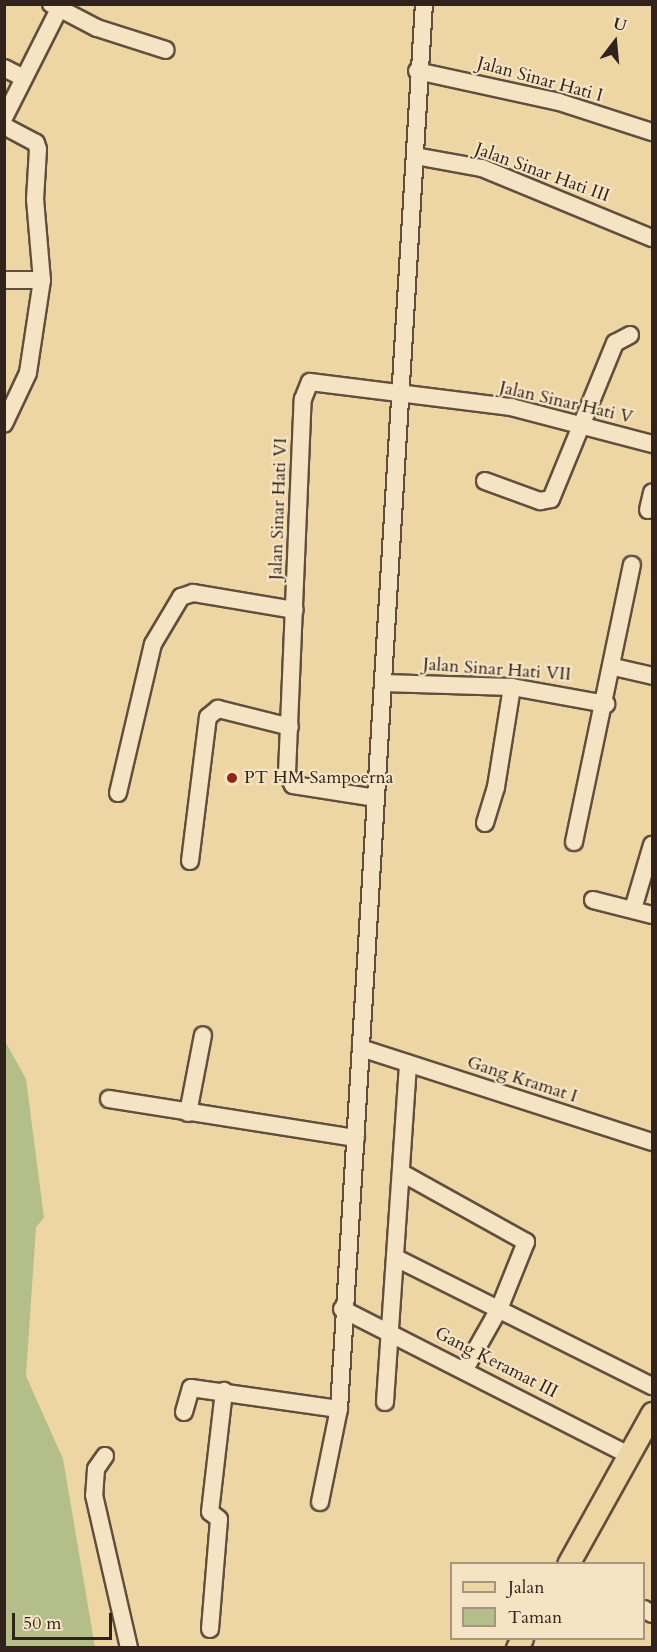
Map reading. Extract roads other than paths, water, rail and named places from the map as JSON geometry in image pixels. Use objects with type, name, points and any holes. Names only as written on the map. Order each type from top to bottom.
[{"type":"main road","points":[[569,1562],[652,1413]]},
{"type":"street","points":[[320,1502],[339,1409],[342,1309],[356,1138],[383,683],[397,396],[415,156],[417,71],[424,4]]},
{"type":"street","points":[[4,118],[55,7],[166,50]]},
{"type":"street","points":[[4,69],[24,78]]},
{"type":"street","name":"Jalan Sinar Hati I","points":[[417,71],[559,102],[652,132]]},
{"type":"street","points":[[4,126],[36,143],[38,149],[35,199],[42,280],[28,373],[4,424]]},
{"type":"street","name":"Jalan Sinar Hati III","points":[[415,156],[482,168],[652,238]]},
{"type":"street","points":[[4,280],[42,280]]},
{"type":"street","points":[[484,481],[540,501],[551,499],[615,343],[630,335]]},
{"type":"street","name":"Jalan Sinar Hati VI","points":[[376,798],[293,785],[287,773],[303,399],[310,382],[397,396]]},
{"type":"street","name":"Jalan Sinar Hati V","points":[[397,396],[511,407],[652,444]]},
{"type":"street","points":[[648,510],[652,492]]},
{"type":"street","points":[[574,842],[614,668],[632,565]]},
{"type":"street","points":[[118,793],[153,644],[181,597],[193,593],[295,610]]},
{"type":"street","points":[[614,668],[652,676]]},
{"type":"street","name":"Jalan Sinar Hati VII","points":[[383,683],[512,687],[606,704]]},
{"type":"street","points":[[485,823],[496,787],[512,687]]},
{"type":"street","points":[[190,861],[208,717],[218,709],[290,727]]},
{"type":"street","points":[[633,909],[652,846]]},
{"type":"street","points":[[593,900],[652,915]]},
{"type":"street","points":[[188,1113],[203,1035]]},
{"type":"street","name":"Gang Kramat I","points":[[361,1048],[652,1142]]},
{"type":"street","points":[[385,1401],[398,1259],[408,1064]]},
{"type":"street","points":[[109,1099],[356,1138]]},
{"type":"street","points":[[402,1173],[524,1239],[499,1309],[465,1369]]},
{"type":"street","points":[[398,1259],[652,1386]]},
{"type":"street","name":"Gang Keramat III","points":[[342,1309],[393,1332],[629,1455]]},
{"type":"street","points":[[184,1412],[190,1388],[224,1390],[339,1409]]},
{"type":"street","points":[[210,1629],[219,1519],[210,1512],[224,1390]]},
{"type":"street","points":[[105,1456],[96,1469],[94,1495],[129,1647]]},
{"type":"place","name":"PT HM Sampoerna","points":[[232,778]]}]
